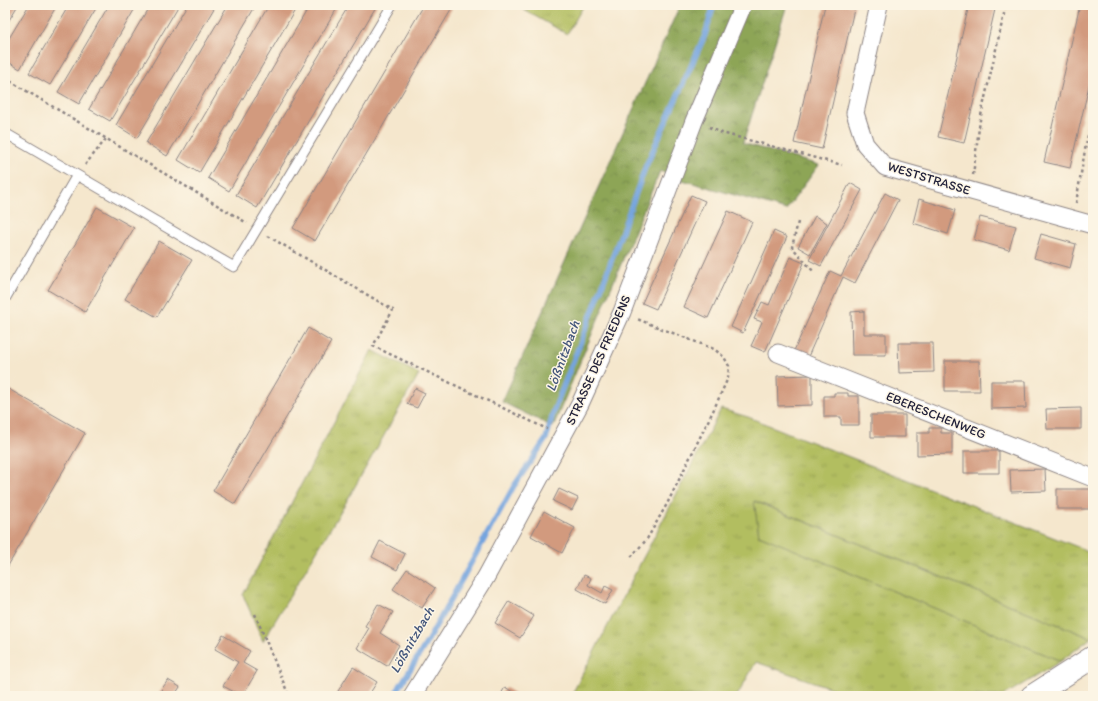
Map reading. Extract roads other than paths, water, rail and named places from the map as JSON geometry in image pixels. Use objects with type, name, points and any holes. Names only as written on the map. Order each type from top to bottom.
[{"type":"street","name":"STRASSE DES FRIEDENS","points":[[412,696],[486,578],[580,404],[622,312],[694,121],[743,5]]},
{"type":"street","name":"WESTSTRASSE","points":[[879,5],[855,113],[865,144],[885,167],[1093,225]]},
{"type":"street","name":"EBERESCHENWEG","points":[[778,353],[1093,478]]},
{"type":"street","points":[[1040,691],[1093,657]]},
{"type":"street","points":[[1040,691],[1093,676]]},
{"type":"lane","points":[[5,133],[234,267],[392,5]]},
{"type":"lane","points":[[5,299],[78,175]]},
{"type":"waterway","name":"Lößnitzbach","points":[[394,696],[427,642],[514,486],[546,439],[554,410],[597,300],[645,168],[705,35],[714,5]]}]
